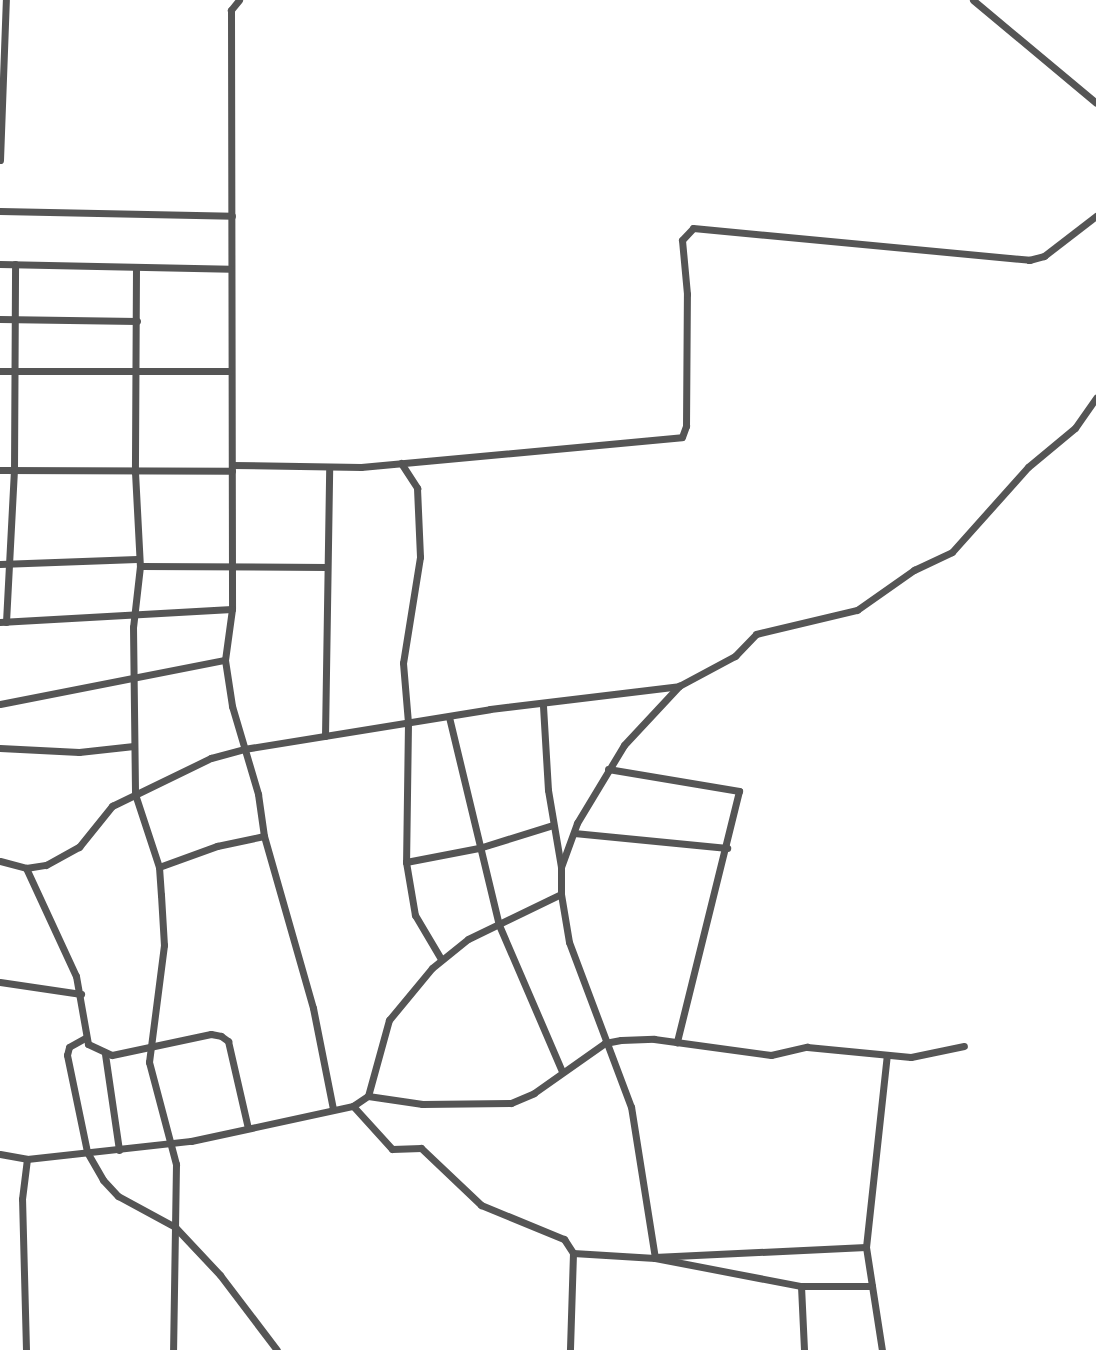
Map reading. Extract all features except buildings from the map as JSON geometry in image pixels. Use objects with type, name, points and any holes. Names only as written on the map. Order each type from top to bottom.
[{"type":"street","points":[[0,160],[6,0]]},
{"type":"street","points":[[239,0],[231,10],[232,216],[229,371],[232,609],[225,660],[264,836],[313,1007],[333,1109]]},
{"type":"street","points":[[973,0],[1096,103]]},
{"type":"street","points":[[0,211],[232,216]]},
{"type":"street","points":[[0,470],[135,472],[329,468],[682,437],[686,426],[687,294],[682,240],[693,228],[1029,260],[1044,256],[1096,216]]},
{"type":"street","points":[[0,264],[230,269]]},
{"type":"street","points":[[15,264],[17,319],[12,420],[14,470],[4,563],[3,622],[232,609]]},
{"type":"street","points":[[136,268],[135,472],[139,563],[133,678],[135,794],[159,867],[164,945],[149,1062],[167,1143],[176,1164],[173,1350]]},
{"type":"street","points":[[0,319],[136,321]]},
{"type":"street","points":[[0,370],[229,371]]},
{"type":"street","points":[[0,861],[26,868],[46,865],[79,847],[104,814],[135,794],[211,758],[244,749],[449,717],[679,686],[735,656],[756,634],[857,610],[914,570],[952,552],[1028,467],[1075,428],[1096,398]]},
{"type":"street","points":[[0,419],[12,420]]},
{"type":"street","points":[[401,463],[416,488],[420,558],[403,663],[408,723],[406,862],[415,915],[441,959]]},
{"type":"street","points":[[325,736],[329,468]]},
{"type":"street","points":[[0,520],[9,520]]},
{"type":"street","points":[[4,563],[327,567]]},
{"type":"street","points":[[0,704],[225,660]]},
{"type":"street","points":[[561,867],[574,833],[608,769],[679,686]]},
{"type":"street","points":[[543,706],[553,825],[561,867],[561,894],[573,956],[631,1107],[640,1143],[655,1257]]},
{"type":"street","points":[[449,717],[499,925],[562,1071]]},
{"type":"street","points":[[0,748],[79,752],[134,746]]},
{"type":"street","points":[[608,769],[737,788],[727,848],[689,980],[677,1042]]},
{"type":"street","points":[[406,862],[479,848],[553,825]]},
{"type":"street","points":[[574,833],[727,848]]},
{"type":"street","points":[[159,867],[264,836]]},
{"type":"street","points":[[26,868],[62,939],[82,994],[85,1038],[105,1054],[119,1150]]},
{"type":"street","points":[[368,1096],[377,1052],[396,1006],[441,959],[499,925],[561,894]]},
{"type":"street","points":[[0,982],[82,994]]},
{"type":"street","points":[[105,1054],[211,1034],[226,1039],[248,1128]]},
{"type":"street","points":[[85,1038],[69,1046],[67,1055],[87,1152],[108,1189],[175,1227],[220,1275],[277,1350]]},
{"type":"street","points":[[0,1154],[27,1159],[167,1143],[353,1106],[368,1096],[422,1104],[511,1103],[534,1093],[605,1043],[641,1038],[754,1054],[782,1054],[807,1047],[911,1057],[964,1046]]},
{"type":"street","points":[[137,1050],[149,1062]]},
{"type":"street","points":[[881,1350],[866,1247],[887,1055]]},
{"type":"street","points":[[353,1106],[392,1149],[421,1148],[481,1205],[560,1236],[573,1253],[570,1350]]},
{"type":"street","points":[[26,1350],[22,1199],[27,1159]]},
{"type":"street","points":[[573,1253],[655,1257],[866,1247]]},
{"type":"street","points":[[655,1257],[801,1286],[872,1286]]},
{"type":"street","points":[[801,1286],[804,1350]]}]
